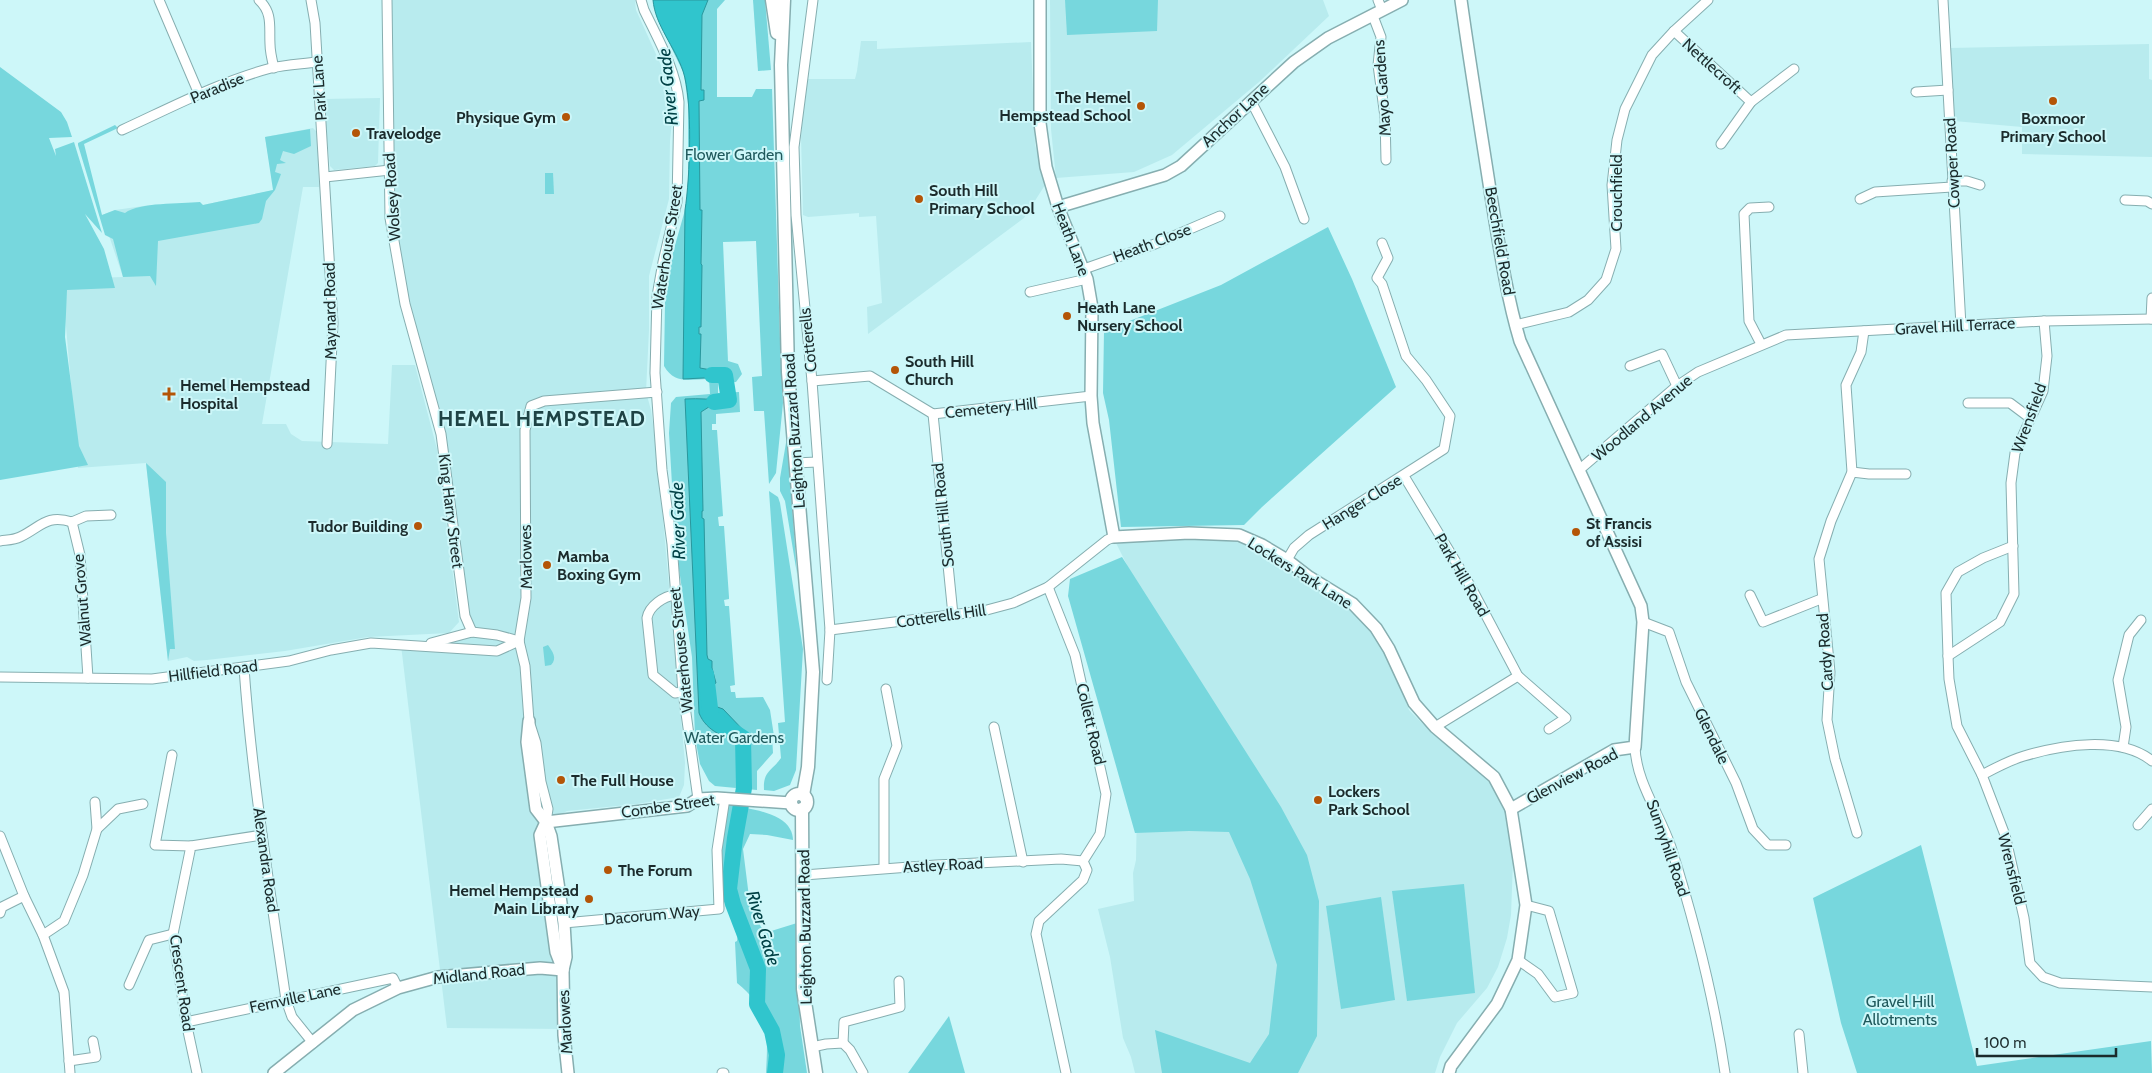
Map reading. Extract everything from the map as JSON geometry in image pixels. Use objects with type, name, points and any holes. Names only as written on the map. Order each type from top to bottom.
[{"type":"main road","name":"Leighton Buzzard Road","points":[[772,0],[781,65]]},
{"type":"main road","name":"Leighton Buzzard Road","points":[[784,0],[781,65],[788,363],[813,672],[808,767],[802,794],[806,798],[807,804],[797,806],[804,875],[802,908],[803,989],[816,1073]]},
{"type":"street","points":[[158,0],[199,94]]},
{"type":"street","points":[[258,0],[266,7],[269,15],[270,46],[274,68]]},
{"type":"street","name":"Park Lane","points":[[311,0],[315,23],[325,177]]},
{"type":"street","name":"Wolsey Road","points":[[388,0],[390,218],[405,304],[429,391]]},
{"type":"street","name":"Waterhouse Street","points":[[641,0],[673,75],[678,89],[679,102],[677,202],[657,296],[655,373],[662,470],[672,544],[683,692],[698,799]]},
{"type":"street","name":"Cotterells","points":[[813,0],[794,147],[800,262],[812,381],[830,630],[827,680]]},
{"type":"street","name":"Heath Lane","points":[[1040,0],[1040,123],[1046,167],[1058,207],[1086,274],[1092,308],[1091,396],[1093,423],[1114,537]]},
{"type":"street","name":"Anchor Lane","points":[[1058,207],[1165,175],[1181,166],[1294,62],[1328,38],[1378,9],[1402,0]]},
{"type":"street","name":"Beechfield Road","points":[[1462,0],[1472,79],[1515,325],[1520,341],[1579,470]]},
{"type":"street","name":"Crouchfield","points":[[1515,325],[1568,312],[1588,300],[1606,280],[1616,249],[1612,185],[1617,140],[1625,109],[1652,55],[1674,31],[1708,0]]},
{"type":"street","name":"Cowper Road","points":[[1943,0],[1961,326]]},
{"type":"street","name":"Mayo Gardens","points":[[1378,9],[1381,38],[1378,65],[1385,117],[1386,160]]},
{"type":"street","name":"Nettlecroft","points":[[1674,31],[1751,102]]},
{"type":"street","name":"Paradise","points":[[122,130],[199,94],[274,68],[317,62]]},
{"type":"street","name":"Nettlecroft","points":[[1721,144],[1751,102],[1794,69]]},
{"type":"street","points":[[1916,92],[1948,90]]},
{"type":"street","points":[[1251,101],[1285,167],[1304,219]]},
{"type":"street","points":[[325,177],[390,170]]},
{"type":"street","name":"Maynard Road","points":[[325,177],[333,322],[327,444]]},
{"type":"street","points":[[1860,199],[1875,192],[1967,181],[1980,184]]},
{"type":"street","points":[[2125,200],[2147,201],[2152,204]]},
{"type":"street","points":[[1761,344],[1749,321],[1744,214],[1750,208],[1769,207]]},
{"type":"street","name":"Heath Close","points":[[1030,292],[1086,274],[1220,216]]},
{"type":"street","name":"Hanger Close","points":[[1286,560],[1294,548],[1309,535],[1444,449],[1450,416],[1426,380],[1406,356],[1382,284],[1377,278],[1388,258],[1382,244]]},
{"type":"street","points":[[2152,298],[2152,318]]},
{"type":"street","name":"Gravel Hill Terrace","points":[[1761,344],[1793,333],[1961,326],[2044,320],[2152,318]]},
{"type":"street","name":"Wrensfield","points":[[1948,656],[2000,622],[2014,594],[2011,483],[2015,453],[2043,391],[2047,356],[2044,320]]},
{"type":"street","name":"Cardy Road","points":[[1857,833],[1835,759],[1827,720],[1830,672],[1821,599],[1819,559],[1831,521],[1852,472],[1846,385],[1861,352],[1864,331]]},
{"type":"street","name":"Woodland Avenue","points":[[1579,470],[1677,386],[1699,371],[1761,344]]},
{"type":"street","points":[[1630,366],[1662,354],[1677,386]]},
{"type":"street","name":"Cemetery Hill","points":[[812,381],[870,376],[933,414],[1091,396]]},
{"type":"street","name":"King Harry Street","points":[[429,391],[441,434],[465,616],[472,632]]},
{"type":"street","name":"Marlowes","points":[[568,1073],[564,1035],[563,970],[566,957],[564,923],[551,836],[546,822],[536,809],[527,742],[529,721],[525,666],[520,641],[526,598],[525,430],[530,406],[544,401],[657,392]]},
{"type":"street","points":[[1968,403],[2010,403],[2030,418]]},
{"type":"street","name":"South Hill Road","points":[[933,414],[953,615]]},
{"type":"street","points":[[795,463],[817,462]]},
{"type":"street","points":[[1579,470],[1641,606],[1643,622]]},
{"type":"street","points":[[1852,472],[1906,474]]},
{"type":"street","name":"Park Hill Road","points":[[1404,476],[1471,587],[1518,676],[1566,718],[1549,729]]},
{"type":"street","points":[[0,540],[19,538],[44,522],[59,518],[72,522],[86,516],[112,515]]},
{"type":"street","name":"Walnut Grove","points":[[72,522],[80,555],[88,678]]},
{"type":"street","name":"Lockers Park Lane","points":[[1114,537],[1189,534],[1239,535],[1262,545],[1286,560],[1309,577],[1353,604],[1376,628],[1389,649],[1414,703],[1435,727],[1494,777],[1511,809],[1526,905],[1518,960],[1498,1004],[1451,1066],[1449,1073]]},
{"type":"street","points":[[1048,587],[1106,540],[1114,537]]},
{"type":"street","name":"Wrensfield","points":[[2013,546],[1983,558],[1958,572],[1946,593],[1948,656],[1949,679],[1957,726],[1982,775],[2005,836],[2024,918],[2030,963],[2043,977],[2060,983],[2152,987]]},
{"type":"street","name":"Cotterells Hill","points":[[830,630],[982,611],[1013,603],[1048,587]]},
{"type":"street","name":"Collett Road","points":[[1048,587],[1075,655],[1106,794],[1100,834],[1083,861]]},
{"type":"street","points":[[1750,595],[1762,622],[1821,599]]},
{"type":"street","points":[[675,596],[666,596],[650,610],[647,618],[653,675],[675,693],[683,692]]},
{"type":"street","points":[[2123,748],[2126,727],[2118,680],[2129,635],[2141,620]]},
{"type":"street","name":"Sunnyhill Road","points":[[1643,622],[1635,747],[1636,763],[1670,845],[1700,950],[1725,1073]]},
{"type":"street","name":"Glendale","points":[[1643,622],[1669,632],[1686,682],[1736,784],[1753,829],[1768,845],[1786,846]]},
{"type":"street","name":"Hillfield Road","points":[[423,645],[472,632],[497,634],[520,641]]},
{"type":"street","name":"Hillfield Road","points":[[0,677],[152,679],[289,661],[330,650],[371,643],[497,651],[520,641]]},
{"type":"street","name":"Alexandra Road","points":[[244,668],[247,714],[262,835],[286,1000],[292,1017],[312,1043]]},
{"type":"street","points":[[1435,727],[1518,676]]},
{"type":"street","points":[[884,868],[884,779],[897,746],[886,689]]},
{"type":"street","points":[[994,727],[1022,862]]},
{"type":"street","points":[[1982,775],[2023,756],[2080,744],[2123,748],[2152,761]]},
{"type":"street","name":"Glenview Road","points":[[1511,809],[1614,750],[1635,747]]},
{"type":"street","points":[[172,755],[155,845],[191,846],[262,835]]},
{"type":"street","name":"Combe Street","points":[[546,822],[687,806],[698,799],[728,799],[797,806]]},
{"type":"street","name":"Dacorum Way","points":[[564,923],[719,909],[717,850],[728,799]]},
{"type":"street","points":[[43,935],[64,921],[82,875],[97,829],[95,802]]},
{"type":"street","points":[[97,829],[118,809],[144,804]]},
{"type":"street","points":[[2138,825],[2152,809]]},
{"type":"street","name":"Marlowes","points":[[546,822],[540,835],[556,952],[563,970]]},
{"type":"street","points":[[0,836],[24,896],[43,935],[64,992],[70,1073]]},
{"type":"street","name":"Crescent Road","points":[[191,846],[173,934],[186,1022],[197,1073]]},
{"type":"street","name":"Astley Road","points":[[804,875],[884,868],[1061,859],[1083,861]]},
{"type":"street","points":[[1066,1073],[1036,934],[1039,921],[1083,880],[1087,870],[1083,861]]},
{"type":"street","points":[[0,912],[2,908],[24,896]]},
{"type":"street","points":[[1518,960],[1538,974],[1555,997],[1573,992],[1549,911],[1526,905]]},
{"type":"street","points":[[129,985],[149,940],[173,934]]},
{"type":"street","name":"Midland Road","points":[[274,1073],[290,1069],[312,1043],[352,1010],[398,988],[438,977],[540,968],[563,970]]},
{"type":"street","name":"Fernville Lane","points":[[186,1022],[393,978],[398,988]]},
{"type":"street","points":[[863,1073],[850,1050],[843,1043],[844,1022],[900,1007],[899,981]]},
{"type":"street","points":[[1799,1034],[1803,1073]]},
{"type":"street","points":[[69,1061],[96,1057],[93,1041]]},
{"type":"street","points":[[812,1047],[843,1043]]},
{"type":"shaded area","points":[[387,0],[635,0],[636,10],[674,100],[670,141],[669,199],[649,276],[646,392],[651,410],[657,453],[685,763],[684,785],[679,797],[637,804],[567,811],[546,822],[563,912],[565,1029],[447,1028],[401,645],[423,645],[472,632],[465,616],[429,391],[390,218]]},
{"type":"shaded area","points":[[653,0],[708,0],[702,15],[701,90],[704,90],[704,100],[699,101],[700,210],[702,210],[701,327],[699,327],[699,334],[701,334],[700,368],[728,373],[728,382],[724,382],[723,377],[683,379],[685,210],[690,140],[688,101],[683,71],[657,18]]},
{"type":"shaded area","name":"The Hemel Hempstead School","points":[[1050,0],[1323,0],[1329,16],[1259,82],[1172,155],[1134,172],[1056,178],[1051,129]]},
{"type":"shaded area","name":"South Hill Primary School","points":[[861,41],[877,41],[877,49],[1031,42],[1035,144],[1045,185],[1024,218],[868,334],[867,307],[882,303],[876,216],[859,217],[859,213],[808,217],[803,215],[801,137],[805,79],[855,79]]},
{"type":"shaded area","name":"Boxmoor Primary School","points":[[2149,44],[2149,79],[2152,80],[2152,157],[2022,154],[2022,127],[1954,121],[1950,48]]},
{"type":"shaded area","points":[[380,98],[378,163],[375,166],[334,170],[330,166],[323,99]]},
{"type":"shaded area","name":"Hemel Hempstead Hospital","points":[[313,128],[318,133],[319,187],[303,187],[262,424],[286,424],[291,434],[302,441],[388,444],[392,365],[415,365],[437,449],[459,622],[449,633],[368,637],[285,651],[194,661],[187,657],[168,661],[146,463],[78,468],[62,279],[123,277],[102,215],[115,210],[151,205],[203,205],[274,190],[265,137]]},
{"type":"shaded area","name":"Water Gardens","points":[[730,392],[731,401],[715,403],[701,412],[702,518],[704,519],[707,655],[708,659],[712,661],[716,683],[709,685],[709,704],[723,709],[746,733],[744,738],[737,739],[724,736],[712,730],[699,713],[685,399],[725,399],[725,393]]},
{"type":"shaded area","name":"Lockers Park School","points":[[1123,538],[1227,539],[1272,553],[1340,601],[1377,636],[1389,659],[1409,710],[1423,724],[1473,764],[1489,779],[1497,792],[1514,834],[1511,915],[1507,938],[1498,967],[1487,988],[1457,1023],[1440,1057],[1435,1073],[1135,1073],[1123,1038],[1110,957],[1098,909],[1134,901],[1133,873],[1136,860],[1137,808],[1117,571],[1127,565],[1115,541]]},
{"type":"green space","name":"Water Gardens","points":[[653,0],[725,0],[717,9],[717,97],[752,97],[756,89],[772,89],[783,403],[776,473],[769,484],[764,411],[754,411],[752,377],[762,376],[756,241],[723,242],[728,361],[738,364],[742,374],[736,382],[723,383],[722,378],[718,378],[718,393],[739,392],[740,412],[716,414],[716,424],[712,424],[712,430],[717,430],[723,516],[718,517],[719,526],[724,526],[729,599],[724,600],[725,606],[729,606],[735,685],[730,686],[731,692],[735,692],[736,698],[763,697],[770,710],[774,736],[772,736],[773,753],[757,771],[757,790],[715,786],[709,781],[700,764],[695,737],[692,657],[679,569],[669,433],[671,403],[676,397],[710,394],[709,379],[683,380],[673,376],[664,366],[665,302],[672,256],[685,210],[688,191],[688,104],[684,74],[657,18]]},
{"type":"green space","points":[[753,0],[765,0],[771,70],[758,71]]},
{"type":"green space","points":[[1065,0],[1158,0],[1157,31],[1067,35]]},
{"type":"green space","points":[[0,67],[61,112],[67,122],[72,137],[49,138],[56,156],[55,149],[74,142],[102,233],[85,214],[104,249],[115,288],[67,290],[65,337],[79,446],[88,465],[0,480]]},
{"type":"green space","points":[[115,125],[118,128],[84,144],[102,215],[115,210],[125,213],[140,207],[161,204],[200,202],[203,205],[273,190],[265,137],[310,129],[311,146],[294,154],[283,151],[280,160],[286,163],[277,164],[275,172],[281,174],[275,190],[266,201],[262,219],[259,223],[158,241],[156,286],[150,276],[123,277],[113,239],[105,235],[78,145],[78,143]]},
{"type":"green space","points":[[545,173],[553,173],[554,194],[545,194]]},
{"type":"green space","points":[[1328,227],[1352,279],[1396,387],[1244,525],[1121,527],[1109,420],[1103,393],[1104,331],[1221,285]]},
{"type":"green space","points":[[787,437],[797,574],[785,501],[780,491],[780,478]]},
{"type":"green space","points":[[146,463],[166,482],[166,533],[175,649],[170,649],[168,661]]},
{"type":"green space","points":[[769,491],[778,497],[780,503],[803,649],[796,770],[790,785],[774,791],[764,790],[764,784],[766,775],[781,758],[778,723],[785,722]]},
{"type":"green space","points":[[1122,557],[1281,807],[1307,855],[1319,901],[1317,1036],[1298,1073],[1162,1073],[1155,1030],[1250,1063],[1269,1034],[1277,965],[1250,879],[1229,832],[1135,833],[1068,596],[1070,579]]},
{"type":"green space","points":[[548,645],[554,655],[554,660],[551,665],[545,666],[543,647]]},
{"type":"green space","points":[[729,805],[753,809],[779,818],[792,833],[793,840],[750,834],[743,849],[750,905],[761,927],[768,932],[797,923],[800,1026],[807,1073],[766,1073],[767,1047],[765,1024],[756,1003],[737,983],[735,942],[737,941],[738,933],[730,905],[724,902],[719,846]]},
{"type":"green space","name":"Gravel Hill Allotments","points":[[1921,845],[1977,1066],[2151,1041],[2152,1073],[1857,1073],[1841,1023],[1813,898]]},
{"type":"green space","points":[[1464,884],[1475,993],[1407,1001],[1392,891]]},
{"type":"green space","points":[[1381,897],[1395,1000],[1341,1009],[1326,906]]},
{"type":"green space","points":[[949,1016],[965,1073],[908,1073]]},
{"type":"waterway","name":"River Gade","points":[[712,375],[725,375],[729,400],[714,402]]},
{"type":"waterway","name":"River Gade","points":[[706,674],[711,717],[743,738],[744,788],[735,838],[729,889],[758,969],[757,1004],[772,1031],[777,1055],[775,1073]]},
{"type":"place","name":"Boxmoor Primary School","points":[[2053,101]]},
{"type":"place","name":"The Hemel Hempstead School","points":[[1141,106]]},
{"type":"place","name":"Physique Gym","points":[[566,117]]},
{"type":"place","name":"Travelodge","points":[[356,133]]},
{"type":"place","name":"South Hill Primary School","points":[[919,199]]},
{"type":"place","name":"Heath Lane Nursery School","points":[[1067,316]]},
{"type":"place","name":"South Hill Church","points":[[895,370]]},
{"type":"place","name":"Hemel Hempstead Hospital","points":[[169,394]]},
{"type":"place","name":"Tudor Building","points":[[418,526]]},
{"type":"place","name":"St Francis of Assisi","points":[[1576,532]]},
{"type":"place","name":"Mamba Boxing Gym","points":[[547,565]]},
{"type":"place","name":"The Full House","points":[[561,780]]},
{"type":"place","name":"Lockers Park School","points":[[1318,800]]},
{"type":"place","name":"The Forum","points":[[608,870]]},
{"type":"place","name":"Hemel Hempstead Main Library","points":[[589,899]]},
{"type":"district","name":"HEMEL HEMPSTEAD","points":[[542,418]]},
{"type":"park label","name":"Flower Garden","points":[[734,154]]}]
